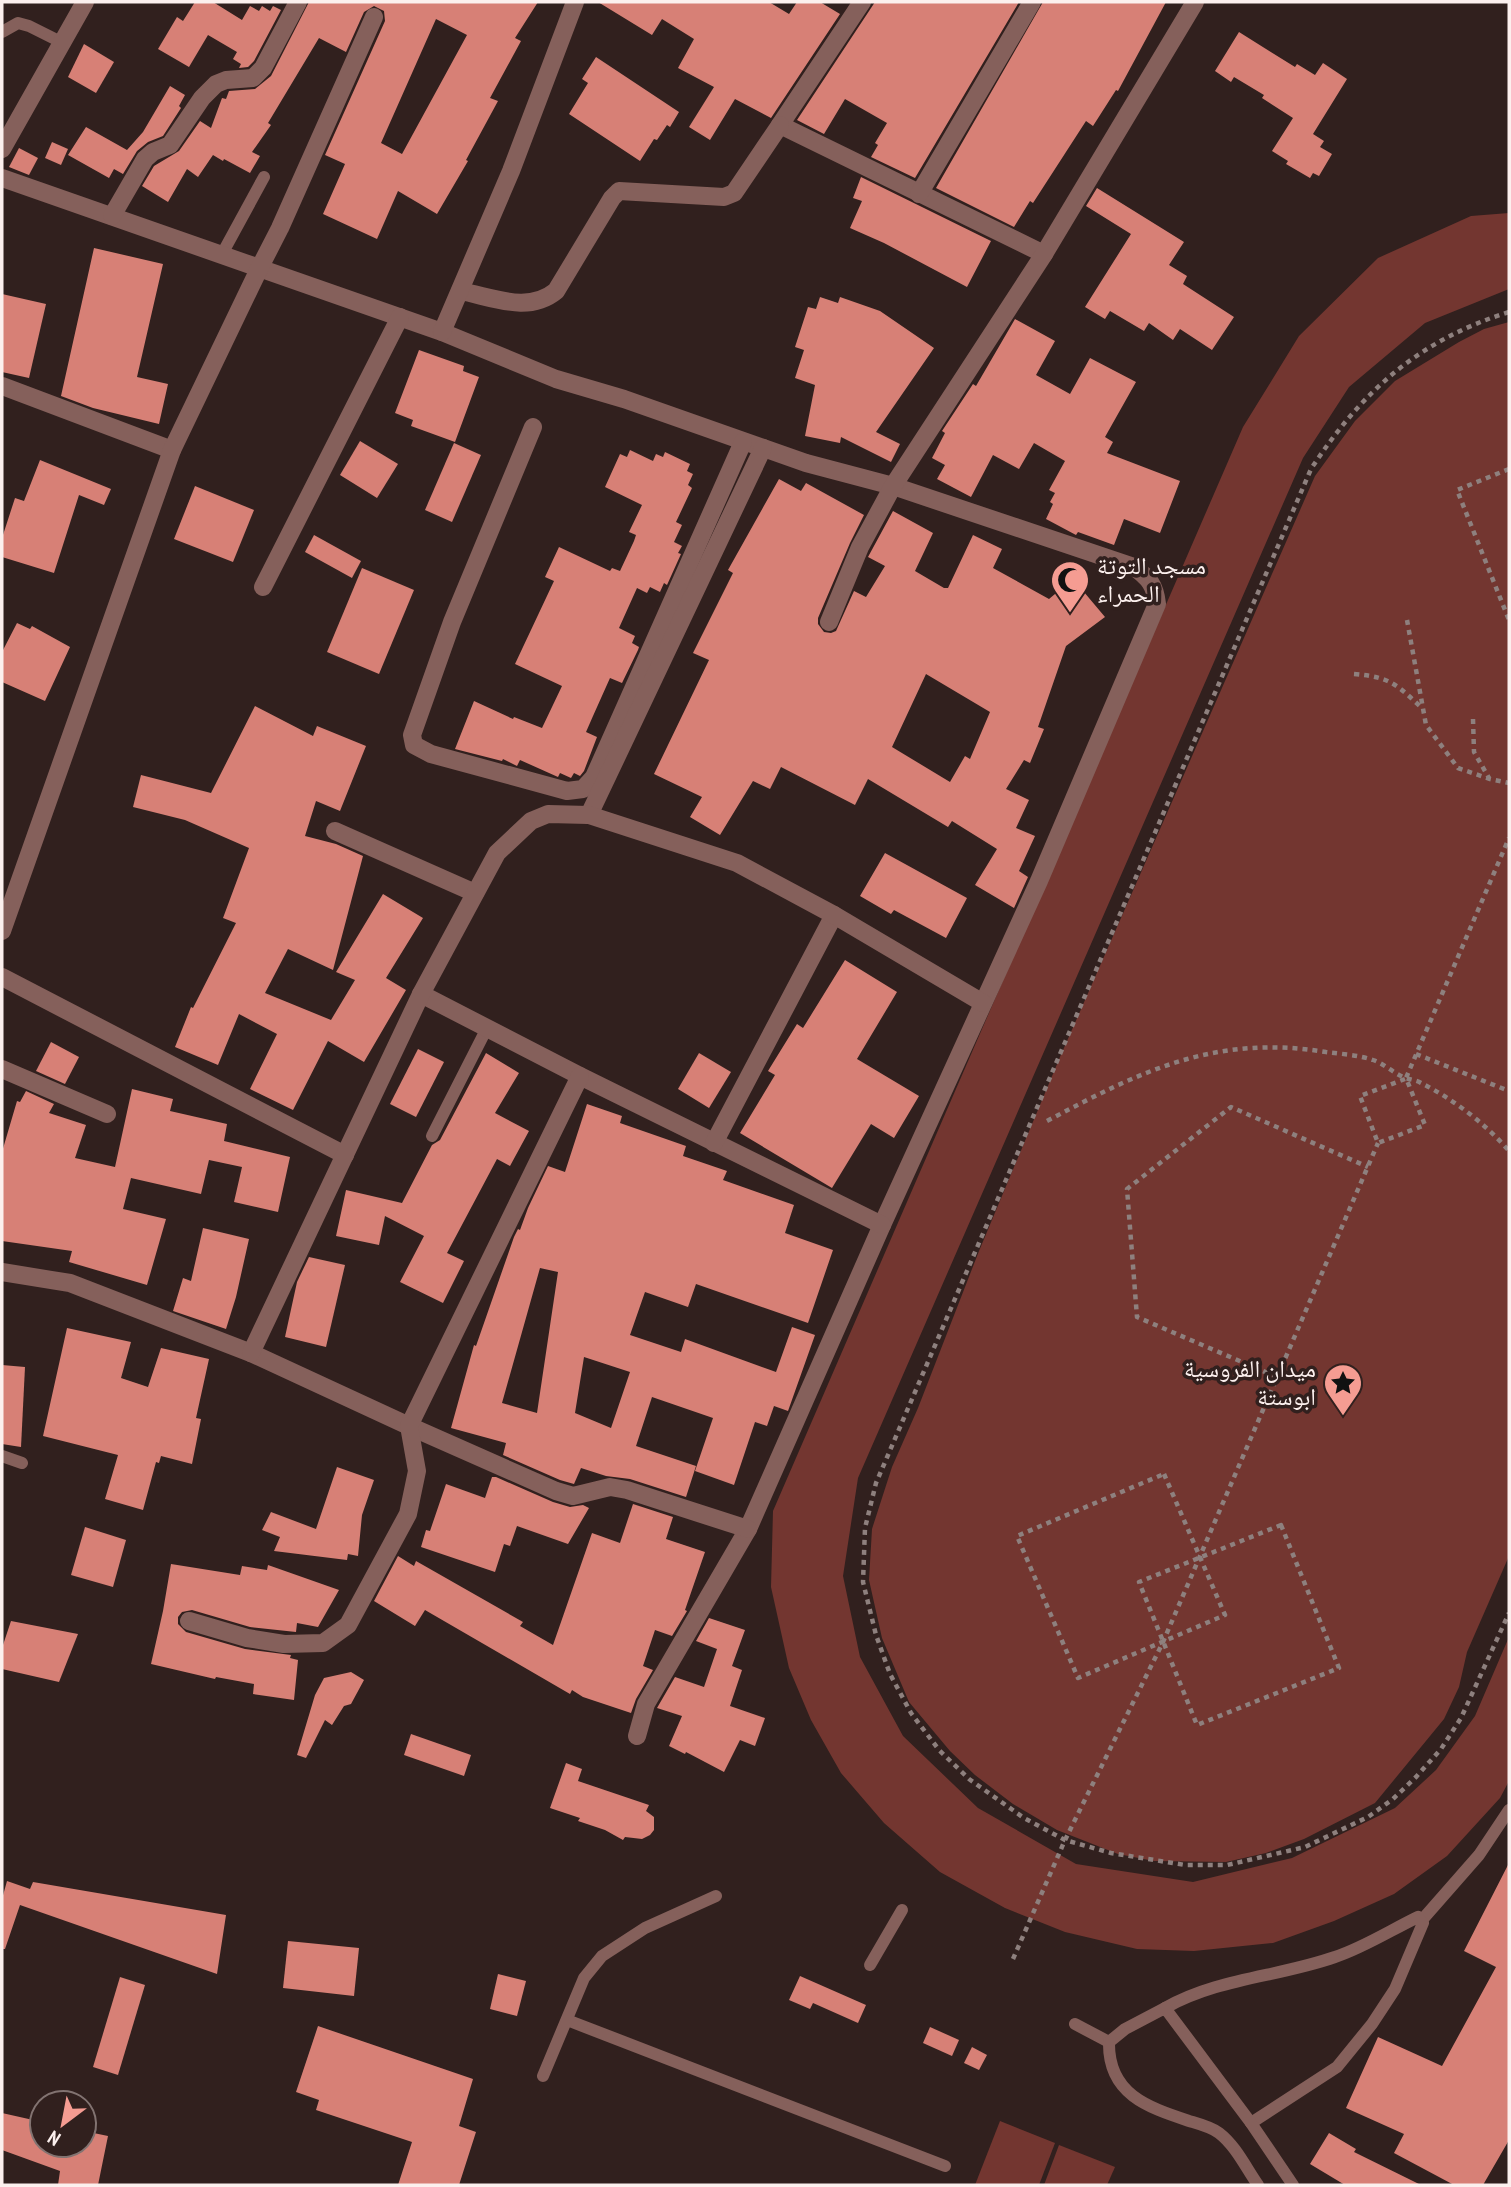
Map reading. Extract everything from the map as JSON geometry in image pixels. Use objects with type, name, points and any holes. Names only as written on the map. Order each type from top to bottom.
[{"type":"street","points":[[2,149],[85,2]]},
{"type":"street","points":[[112,216],[145,159],[153,152],[170,145],[202,98],[216,84],[226,80],[253,78],[263,68],[298,2]]},
{"type":"street","points":[[442,332],[511,171],[575,2]]},
{"type":"street","points":[[460,291],[527,304],[544,300],[556,291],[612,198],[619,191],[724,197],[734,193],[862,2]]},
{"type":"street","points":[[919,194],[1032,2]]},
{"type":"street","points":[[829,622],[860,547],[893,486],[1044,254],[1195,2]]},
{"type":"street","points":[[2,931],[172,450],[280,228],[374,17]]},
{"type":"street","points":[[780,125],[1044,254]]},
{"type":"street","points":[[2,178],[442,332],[556,379],[624,399],[806,463],[893,486],[1134,567],[1145,575],[1155,590],[1157,604],[1039,881],[882,1225],[748,1530],[646,1704],[637,1737]]},
{"type":"street","points":[[263,587],[400,317]]},
{"type":"street","points":[[2,386],[172,450]]},
{"type":"street","points":[[533,427],[452,622],[412,735],[414,745],[431,754],[567,791],[583,789],[594,777],[743,442]]},
{"type":"street","points":[[589,815],[763,448]]},
{"type":"street","points":[[251,1353],[421,994],[497,853],[531,821],[548,814],[589,815],[737,863],[834,915],[983,1003]]},
{"type":"street","points":[[335,831],[475,893]]},
{"type":"street","points":[[714,1143],[834,915]]},
{"type":"street","points":[[2,977],[345,1155]]},
{"type":"street","points":[[421,994],[882,1225]]},
{"type":"street","points":[[2,1069],[107,1114]]},
{"type":"street","points":[[189,1621],[284,1644],[323,1643],[348,1625],[408,1514],[417,1471],[409,1426],[580,1076]]},
{"type":"street","points":[[2,1272],[69,1283],[251,1353],[556,1491],[573,1496],[601,1488],[619,1488],[748,1530]]},
{"type":"lane","points":[[2,32],[18,23],[61,42]]},
{"type":"lane","points":[[222,254],[264,177]]},
{"type":"lane","points":[[432,1136],[487,1028]]},
{"type":"lane","points":[[2,1456],[22,1464]]},
{"type":"lane","points":[[1251,2123],[1337,2067],[1395,1989],[1422,1920],[1479,1854],[1509,1810]]},
{"type":"lane","points":[[543,2076],[584,1978],[602,1956],[645,1928],[716,1896]]},
{"type":"lane","points":[[870,1965],[902,1910]]},
{"type":"lane","points":[[1109,2042],[1125,2029],[1196,1992],[1337,1957],[1418,1917],[1422,1920]]},
{"type":"lane","points":[[1165,2008],[1251,2123],[1293,2185]]},
{"type":"lane","points":[[567,2020],[945,2166]]},
{"type":"lane","points":[[1075,2024],[1109,2042]]},
{"type":"lane","points":[[1109,2042],[1109,2060],[1120,2086],[1141,2103],[1219,2133],[1258,2185]]},
{"type":"path","points":[[1509,313],[1480,321],[1438,340],[1407,363],[1349,415],[1311,469],[876,1483],[865,1528],[863,1582],[876,1635],[890,1674],[911,1713],[939,1750],[969,1779],[1024,1818],[1065,1840],[1146,1860],[1185,1865],[1227,1865],[1305,1846],[1368,1817],[1409,1785],[1441,1749],[1461,1718],[1509,1613]]},
{"type":"path","points":[[1509,470],[1457,490],[1509,620]]},
{"type":"path","points":[[1407,620],[1426,725],[1458,768],[1509,783]]},
{"type":"path","points":[[1354,674],[1380,676],[1402,690],[1423,710]]},
{"type":"path","points":[[1473,719],[1474,752],[1490,779]]},
{"type":"path","points":[[1378,1143],[1424,1125],[1406,1078],[1509,838]]},
{"type":"path","points":[[1047,1121],[1111,1086],[1147,1071],[1205,1054],[1253,1048],[1299,1048],[1373,1060],[1406,1078],[1418,1081],[1447,1098],[1477,1121],[1509,1151]]},
{"type":"path","points":[[1416,1054],[1509,1091]]},
{"type":"path","points":[[1013,1959],[1065,1840],[1163,1642],[1378,1143],[1360,1096],[1406,1078]]},
{"type":"path","points":[[1277,1377],[1137,1317],[1127,1189],[1231,1107],[1368,1167]]},
{"type":"path","points":[[1164,1474],[1225,1615],[1163,1642],[1078,1678],[1017,1536],[1164,1474]]},
{"type":"path","points":[[1281,1525],[1339,1668],[1197,1725],[1163,1642],[1139,1582],[1281,1525]]},
{"type":"shaded area","points":[[1509,213],[1509,289],[1425,323],[1349,387],[1303,458],[858,1478],[843,1576],[860,1657],[903,1736],[978,1808],[1076,1864],[1193,1882],[1292,1858],[1395,1808],[1436,1770],[1475,1716],[1509,1637],[1509,1781],[1500,1798],[1447,1856],[1394,1894],[1334,1921],[1273,1943],[1194,1951],[1137,1949],[1065,1932],[1005,1908],[940,1872],[884,1823],[841,1773],[811,1720],[789,1668],[771,1587],[773,1511],[1243,427],[1299,336],[1378,258],[1471,216]]},
{"type":"shaded area","points":[[1509,322],[1509,1556],[1467,1652],[1459,1687],[1444,1719],[1375,1803],[1304,1839],[1266,1853],[1226,1862],[1154,1861],[1118,1854],[1057,1830],[1013,1804],[975,1775],[950,1751],[909,1702],[882,1638],[869,1580],[872,1529],[892,1467],[1060,1057],[1315,476],[1355,421],[1395,381],[1484,329]]},
{"type":"shaded area","points":[[1000,2121],[1055,2143],[1039,2185],[975,2185]]},
{"type":"shaded area","points":[[1059,2145],[1115,2167],[1107,2185],[1044,2185]]},
{"type":"building","points":[[195,2],[213,2],[242,20],[250,6],[259,11],[262,6],[270,11],[273,6],[281,10],[254,61],[248,67],[239,68],[241,64],[233,59],[237,52],[208,35],[189,67],[158,49],[177,17],[183,21]]},
{"type":"building","points":[[309,2],[538,2],[515,38],[521,41],[490,98],[498,101],[466,160],[468,161],[437,214],[398,191],[377,239],[323,214],[345,164],[325,155],[385,21],[384,11],[374,6],[364,12],[346,52],[319,38],[268,123],[271,125],[252,152],[260,156],[250,173],[213,155],[198,177],[187,169],[168,202],[142,186],[154,166],[179,151],[200,121],[211,128],[222,98],[226,99],[229,91],[255,89],[271,76]],"holes":[[[436,19],[467,35],[402,154],[381,143]]]},
{"type":"building","points":[[598,2],[769,2],[789,14],[797,2],[820,2],[840,14],[771,118],[735,99],[710,140],[689,127],[714,87],[678,68],[694,39],[662,19],[652,35]]},
{"type":"building","points":[[875,2],[1019,2],[915,178],[871,157],[878,145],[875,143],[887,123],[845,99],[824,134],[797,120]]},
{"type":"building","points":[[1043,2],[1166,2],[1118,91],[1116,90],[1093,126],[1086,121],[1033,203],[1030,201],[1014,227],[936,188]]},
{"type":"building","points":[[1239,32],[1295,67],[1297,64],[1315,75],[1323,63],[1347,79],[1313,134],[1324,141],[1320,147],[1332,154],[1319,176],[1313,173],[1310,178],[1286,164],[1288,161],[1272,151],[1293,118],[1262,98],[1264,95],[1234,77],[1231,82],[1215,71]]},
{"type":"building","points":[[84,44],[114,62],[96,93],[68,77]]},
{"type":"building","points":[[596,57],[679,112],[670,127],[667,125],[657,140],[654,139],[640,161],[569,114],[588,83],[582,79]]},
{"type":"building","points":[[170,86],[185,95],[179,106],[181,108],[163,136],[148,142],[137,151],[123,174],[114,169],[109,178],[68,155],[86,127],[127,150],[143,132]]},
{"type":"building","points":[[52,142],[68,149],[61,165],[45,158]]},
{"type":"building","points":[[19,148],[38,158],[29,175],[9,167]]},
{"type":"building","points":[[861,177],[991,241],[967,287],[850,228],[862,201],[853,198]]},
{"type":"building","points":[[1097,188],[1184,242],[1169,265],[1187,276],[1183,284],[1234,317],[1212,350],[1180,329],[1173,340],[1149,323],[1144,331],[1110,311],[1105,319],[1085,307],[1131,234],[1086,206]]},
{"type":"building","points":[[94,248],[163,264],[137,377],[168,384],[159,424],[93,408],[61,396]]},
{"type":"building","points":[[2,294],[46,304],[29,378],[2,372]]},
{"type":"building","points":[[820,297],[838,303],[840,297],[880,311],[934,348],[876,432],[900,444],[891,462],[841,437],[840,443],[805,436],[815,385],[795,378],[804,350],[795,347],[808,307],[816,309]]},
{"type":"building","points":[[1015,319],[1055,341],[1036,375],[1070,394],[1090,358],[1136,382],[1105,437],[1113,442],[1107,453],[1180,481],[1160,533],[1124,519],[1114,545],[1078,532],[1076,535],[1046,519],[1055,493],[1049,490],[1065,461],[1034,443],[1019,469],[993,455],[971,497],[937,479],[945,465],[932,458],[945,433],[942,431],[973,384],[976,386]]},
{"type":"building","points":[[419,350],[464,366],[463,371],[479,377],[455,442],[411,426],[413,420],[395,413]]},
{"type":"building","points":[[360,441],[398,464],[377,498],[340,475]]},
{"type":"building","points":[[454,443],[481,455],[452,522],[425,510]]},
{"type":"building","points":[[630,450],[653,461],[656,454],[663,457],[665,452],[690,464],[687,471],[693,474],[688,485],[692,488],[676,522],[682,525],[674,542],[682,546],[678,553],[681,554],[667,585],[664,583],[660,592],[650,587],[647,593],[637,588],[619,628],[635,636],[632,643],[639,647],[622,683],[610,678],[593,716],[586,732],[597,737],[584,771],[580,776],[574,773],[571,778],[560,773],[558,777],[520,760],[517,766],[503,759],[502,761],[455,749],[474,701],[513,719],[514,717],[542,728],[562,686],[515,664],[554,581],[545,577],[559,547],[610,571],[612,568],[620,571],[636,535],[629,532],[642,505],[605,487],[620,454],[627,457]]},
{"type":"building","points":[[40,460],[111,489],[104,505],[79,495],[54,573],[2,557],[2,538],[15,498],[24,501]]},
{"type":"building","points":[[779,479],[801,491],[806,483],[864,515],[818,618],[818,624],[824,632],[836,631],[854,591],[866,597],[885,566],[868,557],[893,511],[933,533],[915,571],[944,588],[948,588],[973,535],[1002,549],[993,568],[1049,599],[1073,579],[1105,617],[1066,646],[1038,727],[1044,729],[1030,763],[1024,760],[1006,789],[1029,800],[1016,828],[1035,836],[1019,871],[1028,877],[1014,908],[975,885],[997,849],[952,821],[948,827],[868,779],[855,805],[781,767],[770,789],[753,781],[720,835],[690,817],[702,797],[654,774],[709,660],[693,653],[733,573],[728,570]],"holes":[[[926,674],[990,712],[970,759],[965,756],[950,782],[892,747]]]},
{"type":"building","points":[[195,486],[254,510],[233,562],[174,539]]},
{"type":"building","points":[[314,535],[361,561],[352,578],[305,552]]},
{"type":"building","points":[[362,568],[414,590],[379,674],[327,652]]},
{"type":"building","points":[[17,623],[30,629],[32,626],[70,647],[45,701],[2,682],[2,652]]},
{"type":"building","points":[[255,706],[313,736],[317,726],[366,746],[340,811],[316,801],[305,836],[336,844],[363,856],[333,970],[288,949],[265,993],[331,1020],[355,980],[336,972],[383,894],[423,918],[386,978],[406,990],[364,1062],[328,1041],[293,1110],[250,1089],[277,1034],[239,1014],[218,1065],[175,1047],[191,1007],[193,1008],[236,923],[223,918],[249,848],[185,820],[133,807],[141,775],[211,793]]},
{"type":"building","points":[[885,853],[967,898],[946,938],[894,910],[891,914],[860,896]]},
{"type":"building","points":[[845,960],[897,992],[857,1059],[919,1096],[894,1138],[871,1124],[832,1188],[740,1133],[775,1075],[768,1071],[797,1024],[803,1028]]},
{"type":"building","points":[[51,1042],[79,1057],[65,1084],[36,1071]]},
{"type":"building","points":[[418,1049],[444,1062],[416,1117],[390,1104]]},
{"type":"building","points":[[486,1053],[519,1073],[495,1113],[529,1131],[510,1166],[497,1159],[447,1253],[464,1261],[443,1303],[400,1282],[424,1236],[385,1216],[379,1245],[336,1236],[346,1190],[402,1203],[432,1145],[440,1140]]},
{"type":"building","points":[[699,1053],[731,1072],[709,1108],[678,1089]]},
{"type":"building","points":[[132,1089],[173,1099],[170,1111],[227,1124],[224,1141],[290,1157],[278,1212],[234,1202],[242,1167],[209,1160],[201,1194],[131,1178],[123,1209],[166,1219],[147,1285],[69,1262],[72,1251],[2,1241],[2,1152],[17,1101],[20,1102],[26,1091],[54,1104],[49,1113],[86,1125],[75,1158],[115,1167]]},
{"type":"building","points":[[587,1104],[622,1116],[620,1123],[686,1146],[683,1156],[727,1171],[723,1180],[794,1205],[785,1233],[833,1250],[808,1323],[696,1284],[688,1307],[645,1292],[630,1335],[681,1352],[685,1339],[776,1372],[792,1327],[815,1335],[788,1411],[774,1406],[767,1426],[755,1422],[734,1485],[695,1471],[713,1418],[652,1397],[636,1446],[696,1466],[686,1497],[630,1479],[606,1476],[581,1468],[574,1484],[560,1480],[503,1455],[506,1443],[451,1428],[474,1345],[476,1346],[514,1237],[518,1229],[520,1230],[548,1166],[565,1172]],"holes":[[[540,1268],[558,1272],[537,1413],[502,1403]],[[584,1357],[630,1372],[611,1428],[575,1413]]]},
{"type":"building","points":[[203,1228],[249,1239],[226,1329],[173,1311],[183,1278],[191,1281]]},
{"type":"building","points":[[309,1257],[345,1265],[326,1347],[285,1337],[297,1282]]},
{"type":"building","points":[[67,1328],[131,1342],[121,1378],[148,1387],[161,1348],[209,1359],[196,1418],[201,1419],[192,1464],[161,1456],[159,1463],[156,1462],[143,1510],[105,1499],[118,1455],[43,1436]]},
{"type":"building","points":[[2,1365],[25,1367],[21,1447],[2,1444]]},
{"type":"building","points":[[337,1467],[374,1480],[362,1515],[358,1556],[348,1554],[347,1560],[274,1551],[280,1537],[262,1530],[271,1512],[316,1529]]},
{"type":"building","points":[[492,1477],[553,1502],[570,1507],[583,1505],[589,1508],[568,1544],[517,1526],[510,1546],[504,1544],[495,1572],[421,1547],[426,1530],[430,1531],[446,1484],[485,1498]]},
{"type":"building","points":[[633,1504],[673,1517],[666,1539],[705,1552],[685,1610],[687,1611],[672,1636],[655,1630],[643,1666],[653,1670],[631,1713],[583,1697],[572,1690],[570,1694],[425,1610],[415,1626],[374,1601],[398,1556],[414,1566],[416,1561],[523,1622],[520,1626],[553,1645],[592,1533],[620,1543]]},
{"type":"building","points":[[85,1527],[126,1540],[113,1587],[71,1575]]},
{"type":"building","points":[[171,1564],[240,1575],[242,1566],[267,1570],[268,1565],[339,1590],[318,1627],[297,1623],[296,1632],[250,1627],[192,1610],[182,1612],[178,1617],[178,1624],[186,1632],[245,1649],[291,1655],[290,1658],[298,1660],[294,1700],[253,1694],[254,1684],[216,1677],[215,1679],[151,1664]]},
{"type":"building","points":[[709,1618],[745,1630],[732,1666],[742,1670],[730,1706],[765,1718],[755,1746],[740,1740],[724,1772],[669,1746],[682,1716],[657,1708],[675,1677],[704,1687],[717,1649],[696,1641]]},
{"type":"building","points":[[11,1621],[78,1634],[59,1682],[2,1669],[2,1648]]},
{"type":"building","points":[[351,1672],[364,1680],[351,1704],[344,1706],[332,1725],[325,1720],[306,1758],[297,1755],[315,1695],[324,1678]]},
{"type":"building","points":[[411,1734],[471,1755],[464,1776],[404,1755]]},
{"type":"building","points":[[566,1763],[582,1769],[578,1781],[649,1805],[646,1811],[654,1817],[654,1830],[650,1835],[642,1839],[625,1837],[623,1840],[605,1830],[578,1821],[580,1818],[550,1808]]},
{"type":"building","points":[[1509,1863],[1509,2140],[1483,2185],[1454,2185],[1394,2153],[1404,2134],[1346,2108],[1378,2037],[1442,2066],[1496,1967],[1464,1951]]},
{"type":"building","points":[[7,1881],[30,1889],[33,1882],[226,1915],[217,1974],[20,1905],[5,1949],[2,1949],[2,1899]]},
{"type":"building","points":[[288,1941],[359,1948],[354,1996],[283,1988]]},
{"type":"building","points":[[498,1974],[526,1981],[517,2016],[490,2009]]},
{"type":"building","points":[[800,1976],[866,2005],[858,2023],[813,2003],[810,2009],[789,2000]]},
{"type":"building","points":[[120,1977],[145,1985],[118,2075],[93,2067]]},
{"type":"building","points":[[318,2026],[473,2079],[459,2126],[476,2132],[459,2185],[398,2185],[412,2142],[316,2110],[319,2100],[296,2092]]},
{"type":"building","points":[[930,2027],[959,2040],[952,2056],[923,2043]]},
{"type":"building","points":[[972,2047],[987,2055],[979,2070],[964,2063]]},
{"type":"building","points":[[2,2113],[28,2119],[28,2159],[98,2159],[98,2134],[108,2136],[98,2185],[58,2185],[60,2171],[2,2150]]},
{"type":"building","points":[[1329,2133],[1356,2149],[1354,2152],[1421,2185],[1345,2185],[1310,2164]]},
{"type":"place","name":"مسجد التوتة الحمراء","points":[[1070,614]]},
{"type":"place","name":"ميدان الفروسية ابوستة","points":[[1343,1417]]}]
